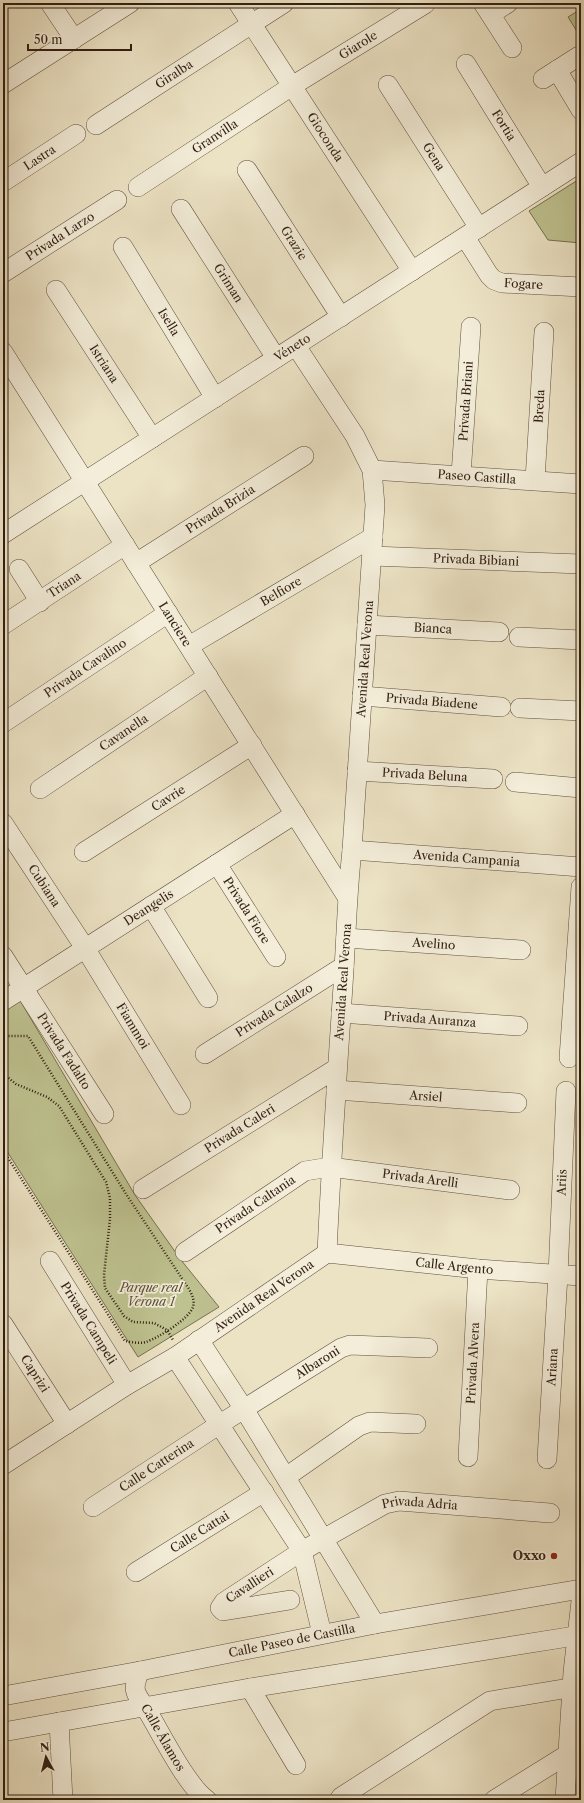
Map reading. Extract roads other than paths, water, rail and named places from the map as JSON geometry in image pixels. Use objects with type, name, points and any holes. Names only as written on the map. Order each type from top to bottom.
[{"type":"street","points":[[50,3],[74,39]]},
{"type":"street","points":[[6,77],[74,39],[130,3]]},
{"type":"street","name":"Gioconda","points":[[238,3],[412,271]]},
{"type":"street","name":"Giralba","points":[[96,125],[284,3]]},
{"type":"street","points":[[508,3],[487,9],[512,48]]},
{"type":"street","name":"Giarole","points":[[292,86],[425,4]]},
{"type":"street","points":[[579,56],[550,74],[581,110]]},
{"type":"street","name":"Fortia","points":[[466,64],[542,187]]},
{"type":"street","name":"Gena","points":[[388,85],[472,232]]},
{"type":"street","name":"Granvilla","points":[[138,187],[292,86]]},
{"type":"street","name":"Lastra","points":[[3,182],[76,134]]},
{"type":"street","name":"Véneto","points":[[3,534],[581,162]]},
{"type":"street","name":"Grazie","points":[[247,170],[341,317]]},
{"type":"street","name":"Privada Larzo","points":[[3,273],[117,200]]},
{"type":"street","name":"Griman","points":[[181,209],[276,358]]},
{"type":"street","name":"Fogare","points":[[472,232],[494,280],[502,283],[581,287]]},
{"type":"street","name":"Isella","points":[[123,247],[215,398]]},
{"type":"street","name":"Istriana","points":[[56,290],[152,438]]},
{"type":"street","name":"Privada Briani","points":[[460,475],[470,327]]},
{"type":"street","name":"Breda","points":[[535,480],[544,332]]},
{"type":"street","name":"Avenida Real Verona","points":[[3,1465],[127,1384],[174,1348],[199,1340],[327,1253],[330,1167],[346,938],[347,897],[352,850],[375,505],[372,470],[356,436],[296,346]]},
{"type":"street","name":"Lanciere","points":[[3,354],[347,897]]},
{"type":"street","name":"Privada Brizia","points":[[136,562],[304,456]]},
{"type":"street","name":"Paseo Castilla","points":[[372,470],[581,484]]},
{"type":"street","name":"Belfiore","points":[[189,646],[373,537]]},
{"type":"street","name":"Triana","points":[[3,625],[125,545]]},
{"type":"street","name":"Privada Bibiani","points":[[372,556],[581,564]]},
{"type":"street","points":[[19,569],[40,602]]},
{"type":"street","name":"Privada Cavalino","points":[[3,723],[168,613]]},
{"type":"street","name":"Bianca","points":[[367,625],[499,632]]},
{"type":"street","points":[[519,637],[581,640]]},
{"type":"street","name":"Cavanella","points":[[40,789],[208,676]]},
{"type":"street","name":"Privada Biadene","points":[[362,696],[501,708]]},
{"type":"street","points":[[520,708],[581,711]]},
{"type":"street","name":"Cavrie","points":[[84,852],[252,745]]},
{"type":"street","name":"Privada Beluna","points":[[357,771],[493,779]]},
{"type":"street","points":[[515,782],[581,788]]},
{"type":"street","name":"Deangelis","points":[[3,1001],[295,814]]},
{"type":"street","name":"Cubiana","points":[[3,823],[85,948]]},
{"type":"street","name":"Avenida Campania","points":[[352,850],[581,867]]},
{"type":"street","name":"Privada Fiore","points":[[217,864],[276,956]]},
{"type":"street","points":[[569,1058],[581,886]]},
{"type":"street","points":[[151,906],[208,998]]},
{"type":"street","name":"Avelino","points":[[346,938],[521,950]]},
{"type":"street","name":"Fiammoi","points":[[85,948],[181,1105]]},
{"type":"street","name":"Privada Fadalto","points":[[3,956],[104,1114]]},
{"type":"street","name":"Privada Calalzo","points":[[205,1054],[344,966]]},
{"type":"street","name":"Privada Auranza","points":[[341,1013],[518,1026]]},
{"type":"street","name":"Privada Caleri","points":[[143,1190],[337,1068]]},
{"type":"street","name":"Arsiel","points":[[336,1090],[516,1103]]},
{"type":"street","name":"Ariis","points":[[558,1275],[566,1091]]},
{"type":"street","name":"Privada Arelli","points":[[330,1167],[510,1190]]},
{"type":"street","name":"Privada Caltania","points":[[185,1252],[305,1171],[330,1167]]},
{"type":"street","name":"Calle Argento","points":[[327,1253],[478,1269],[581,1276]]},
{"type":"street","name":"Privada Campeli","points":[[50,1261],[127,1384]]},
{"type":"street","name":"Privada Alvera","points":[[468,1457],[478,1269]]},
{"type":"street","name":"Ariana","points":[[547,1459],[558,1275]]},
{"type":"street","name":"Caprizi","points":[[3,1324],[67,1424]]},
{"type":"street","points":[[199,1340],[244,1409],[375,1624]]},
{"type":"street","name":"Albaroni","points":[[220,1424],[341,1348],[350,1345],[428,1348]]},
{"type":"street","points":[[174,1348],[220,1424],[302,1551],[322,1634]]},
{"type":"street","points":[[286,1477],[359,1426],[370,1422],[416,1424]]},
{"type":"street","name":"Calle Catterina","points":[[93,1507],[220,1424]]},
{"type":"street","name":"Calle Cattai","points":[[136,1572],[264,1492]]},
{"type":"street","name":"Privada Adria","points":[[302,1551],[385,1504],[399,1501],[550,1513]]},
{"type":"street","name":"Cavallieri","points":[[290,1600],[223,1611],[220,1608],[224,1602],[302,1551]]},
{"type":"street","name":"Calle Paseo de Castilla","points":[[3,1696],[375,1624],[581,1589]]},
{"type":"street","points":[[566,1800],[575,1754],[581,1601]]},
{"type":"street","points":[[3,1732],[250,1688],[579,1644]]},
{"type":"street","name":"Calle Álamos","points":[[140,1670],[135,1683],[134,1691],[146,1707],[188,1780],[201,1796],[207,1800]]},
{"type":"street","points":[[339,1800],[341,1797],[490,1701],[577,1686]]},
{"type":"street","points":[[250,1688],[296,1765]]},
{"type":"street","points":[[60,1722],[63,1800]]},
{"type":"street","points":[[494,1800],[575,1754]]},
{"type":"place","name":"Oxxo","points":[[554,1556]]},
{"type":"park label","name":"Parque real Verona 1","points":[[151,1295]]}]
